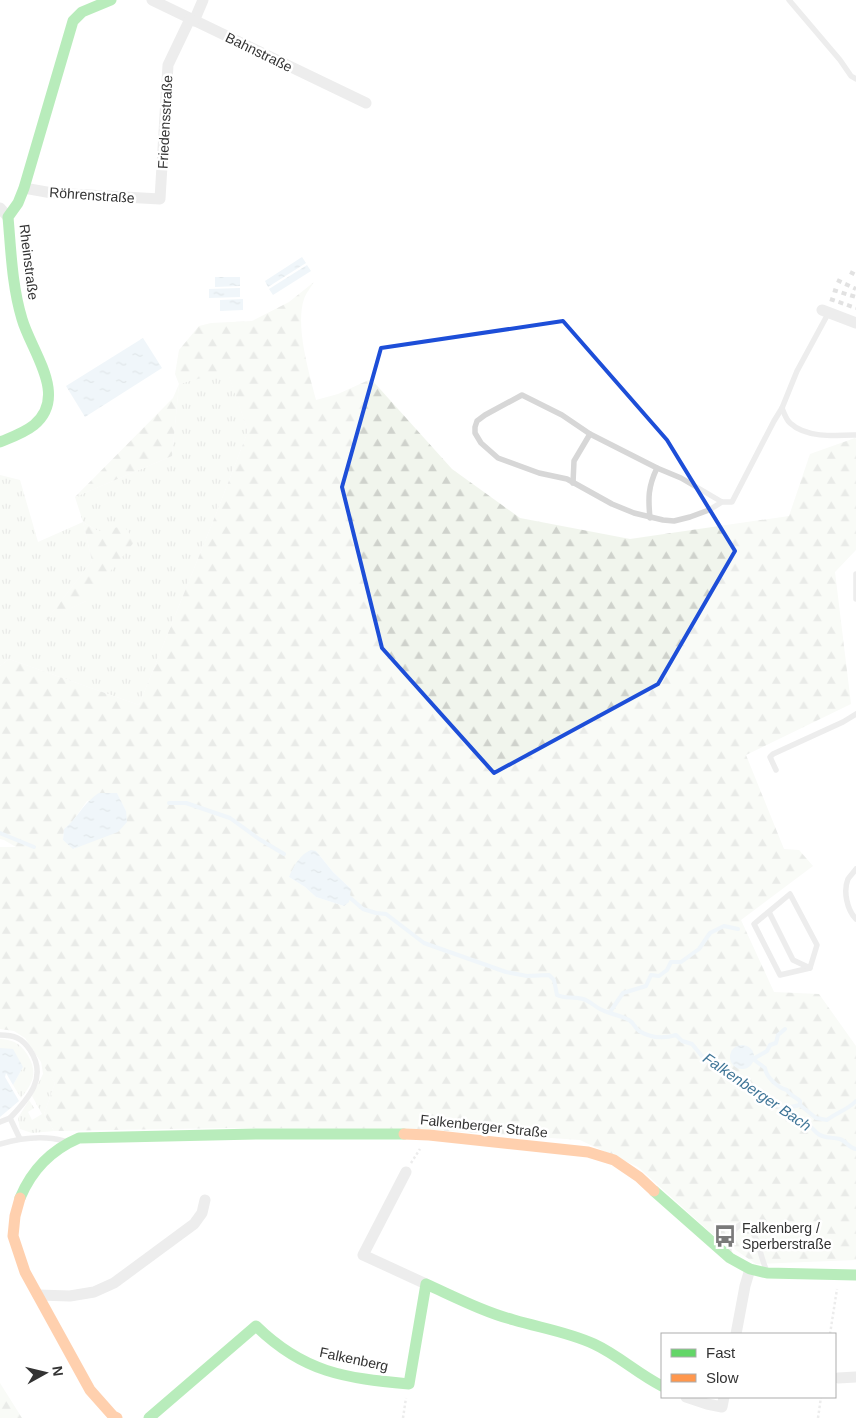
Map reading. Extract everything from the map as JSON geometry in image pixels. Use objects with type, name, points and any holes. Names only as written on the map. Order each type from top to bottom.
[{"type":"street","name":"Rheinstraße","points":[[0,442],[30,428],[39,420],[47,407],[48,392],[46,377],[23,322],[4,218],[18,203],[24,188],[73,21],[82,12],[111,0]]},
{"type":"street","name":"Bahnstraße","points":[[152,0],[366,103]]},
{"type":"street","name":"Friedensstraße","points":[[160,199],[168,65],[203,0]]},
{"type":"street","name":"Röhrenstraße","points":[[24,188],[52,193],[160,199]]},
{"type":"street","points":[[0,208],[4,218]]},
{"type":"street","points":[[826,311],[856,323]]},
{"type":"street","name":"Falkenberger Straße","points":[[69,1142],[89,1136],[365,1133],[429,1135],[588,1152],[614,1160],[640,1177],[730,1258],[750,1269],[767,1273],[856,1275]]},
{"type":"street","points":[[69,1142],[48,1156],[34,1172],[22,1193],[13,1233],[17,1252],[25,1272],[90,1390],[117,1418]]},
{"type":"street","points":[[406,1172],[363,1255],[487,1311],[513,1320],[570,1334],[596,1345],[646,1378],[661,1386]]},
{"type":"street","points":[[38,1295],[70,1296],[94,1292],[114,1283],[194,1224],[202,1213],[205,1200]]},
{"type":"street","points":[[736,1333],[744,1286],[750,1269]]},
{"type":"street","points":[[408,1384],[413,1366],[426,1284]]},
{"type":"street","name":"Falkenberg","points":[[149,1418],[256,1326],[288,1354],[321,1369],[346,1376],[408,1384]]},
{"type":"street","points":[[838,1378],[856,1377]]},
{"type":"street","points":[[689,1398],[722,1407]]},
{"type":"lane","points":[[789,0],[856,80]]},
{"type":"lane","points":[[722,502],[709,510],[674,521],[641,516],[612,504],[567,479],[539,473],[498,458],[481,443],[475,433],[475,427],[477,421],[485,414],[522,395],[562,416],[590,434],[656,468],[681,478],[722,502],[732,502],[782,408],[826,311]]},
{"type":"lane","points":[[782,408],[789,422],[805,431],[829,436],[856,435]]},
{"type":"lane","points":[[573,483],[574,461],[590,434]]},
{"type":"lane","points":[[650,518],[648,496],[651,480],[656,468]]},
{"type":"lane","points":[[856,574],[856,600]]},
{"type":"lane","points":[[776,770],[770,757],[773,754],[843,722],[856,714]]},
{"type":"lane","points":[[856,869],[848,879],[845,894],[852,915],[856,919]]},
{"type":"lane","points":[[790,894],[817,945],[810,968],[780,975],[754,924],[790,894]]},
{"type":"lane","points":[[769,912],[792,960],[810,968]]},
{"type":"lane","points":[[0,1035],[18,1037],[31,1052],[38,1067],[36,1082],[31,1091],[10,1118],[0,1122]]},
{"type":"lane","points":[[10,1118],[20,1139]]},
{"type":"lane","points":[[0,1144],[20,1139],[55,1138],[69,1142]]},
{"type":"lane","points":[[730,1258],[729,1245],[731,1234],[737,1225],[744,1223],[750,1225],[767,1273]]},
{"type":"path","points":[[406,1172],[429,1135]]},
{"type":"path","points":[[830,1333],[839,1275]]},
{"type":"path","points":[[403,1418],[408,1384]]},
{"type":"path","points":[[818,1418],[821,1398]]},
{"type":"highlighted area","points":[[563,321],[667,440],[735,551],[658,684],[494,773],[382,648],[342,487],[381,348]]},
{"type":"green space","points":[[314,282],[304,299],[301,322],[304,349],[316,400],[338,394],[371,379],[452,469],[520,518],[630,539],[789,516],[810,454],[856,439],[856,550],[835,572],[851,704],[746,755],[784,849],[799,850],[813,866],[741,920],[774,992],[819,994],[856,1046],[856,1260],[756,1264],[711,1233],[638,1167],[580,1140],[420,1129],[227,1128],[54,1131],[44,1114],[55,1083],[25,1038],[14,1031],[0,1029],[0,847],[16,847],[0,839],[0,666],[9,659],[139,705],[248,431],[227,371],[179,384],[175,374],[179,350],[199,326],[211,323],[252,321],[289,302]],"holes":[[[117,793],[126,811],[74,849],[63,840],[64,829],[72,822],[87,801]],[[316,851],[333,872],[351,889],[344,906],[316,897],[289,877],[299,859]]]},
{"type":"green space","points":[[227,370],[248,431],[139,705],[9,659],[0,666],[0,475],[20,480],[38,542],[83,522],[75,497],[172,456],[179,384]],"holes":[[[83,522],[98,531],[86,601],[47,619],[92,561]]]},
{"type":"green space","points":[[179,384],[172,456],[75,497],[173,398]]},
{"type":"green space","points":[[83,522],[98,531],[124,526],[135,541],[86,601],[46,620],[92,561]]},
{"type":"green space","points":[[0,1039],[12,1041],[22,1047],[33,1066],[32,1082],[21,1098],[13,1085],[23,1067],[0,1048]]},
{"type":"green space","points":[[41,1061],[55,1083],[44,1114],[54,1131],[32,1133],[20,1129],[18,1118],[29,1100],[34,1108],[28,1112],[32,1120],[42,1114],[32,1096],[43,1074]]},
{"type":"green space","points":[[0,1383],[22,1418],[0,1418]]},
{"type":"water","points":[[302,257],[306,263],[268,287],[265,281]]},
{"type":"water","points":[[307,265],[311,271],[273,295],[269,289]]},
{"type":"water","points":[[215,277],[240,277],[240,286],[215,287]]},
{"type":"water","points":[[240,288],[240,297],[209,298],[209,289]]},
{"type":"water","points":[[243,299],[243,310],[220,311],[220,300]]},
{"type":"water","points":[[143,338],[162,368],[85,417],[66,386]]},
{"type":"water","points":[[99,793],[117,793],[126,811],[127,822],[118,832],[73,849],[63,840],[64,829],[88,802]]},
{"type":"water","points":[[311,850],[316,851],[333,872],[351,889],[349,902],[344,906],[316,897],[289,877],[300,858]]},
{"type":"water","points":[[742,1045],[751,1048],[754,1057],[751,1066],[742,1069],[733,1066],[730,1057],[733,1048]]},
{"type":"water","points":[[0,1048],[13,1049],[23,1067],[13,1085],[6,1073],[5,1077],[19,1101],[0,1117]]},
{"type":"waterway","name":"Falkenberger Bach","points":[[169,803],[186,803],[230,818],[284,854]]},
{"type":"waterway","name":"Falkenberger Bach","points":[[0,833],[34,847]]},
{"type":"waterway","name":"Falkenberger Bach","points":[[348,896],[363,909],[386,914],[424,943],[506,972],[527,976],[549,975],[554,980],[557,995],[585,1000],[603,1011],[629,1020],[639,1031],[648,1035],[662,1037],[676,1035],[682,1041],[692,1044],[706,1061],[727,1068],[729,1072],[775,1101],[779,1107],[800,1117],[819,1135],[840,1139],[856,1149]]},
{"type":"waterway","points":[[610,1012],[623,993],[646,986],[651,975],[659,976],[667,970],[671,962],[681,962],[699,949],[710,933],[724,926],[738,929]]},
{"type":"waterway","points":[[785,1029],[778,1035],[776,1043],[770,1045],[767,1051],[753,1059],[765,1068],[773,1082],[787,1090],[800,1101],[800,1105]]},
{"type":"waterway","points":[[786,1108],[800,1105],[816,1118],[827,1120],[856,1101]]},
{"type":"railway","points":[[850,272],[856,275]]},
{"type":"railway","points":[[837,280],[856,289]]},
{"type":"railway","points":[[833,290],[856,297]]},
{"type":"railway","points":[[830,299],[856,308]]},
{"type":"traffic: fast","points":[[0,442],[22,433],[34,425],[44,413],[48,401],[45,373],[22,319],[16,294],[8,217],[18,203],[24,188],[73,21],[82,12],[111,0]]},
{"type":"traffic: fast","points":[[20,1198],[37,1169],[60,1148],[79,1138],[257,1134],[404,1134]]},
{"type":"traffic: fast","points":[[654,1191],[730,1258],[750,1269],[767,1273],[856,1275]]},
{"type":"traffic: fast","points":[[149,1418],[256,1326],[291,1354],[326,1370],[365,1379],[409,1384],[426,1284],[492,1313],[564,1333],[594,1344],[661,1385]]},
{"type":"traffic: slow","points":[[404,1134],[588,1152],[614,1160],[639,1177],[654,1191]]},
{"type":"traffic: slow","points":[[20,1198],[15,1216],[13,1236],[25,1272],[90,1390],[117,1418]]},
{"type":"place","name":"Falkenberg / Sperberstraße","points":[[725,1236]]}]
